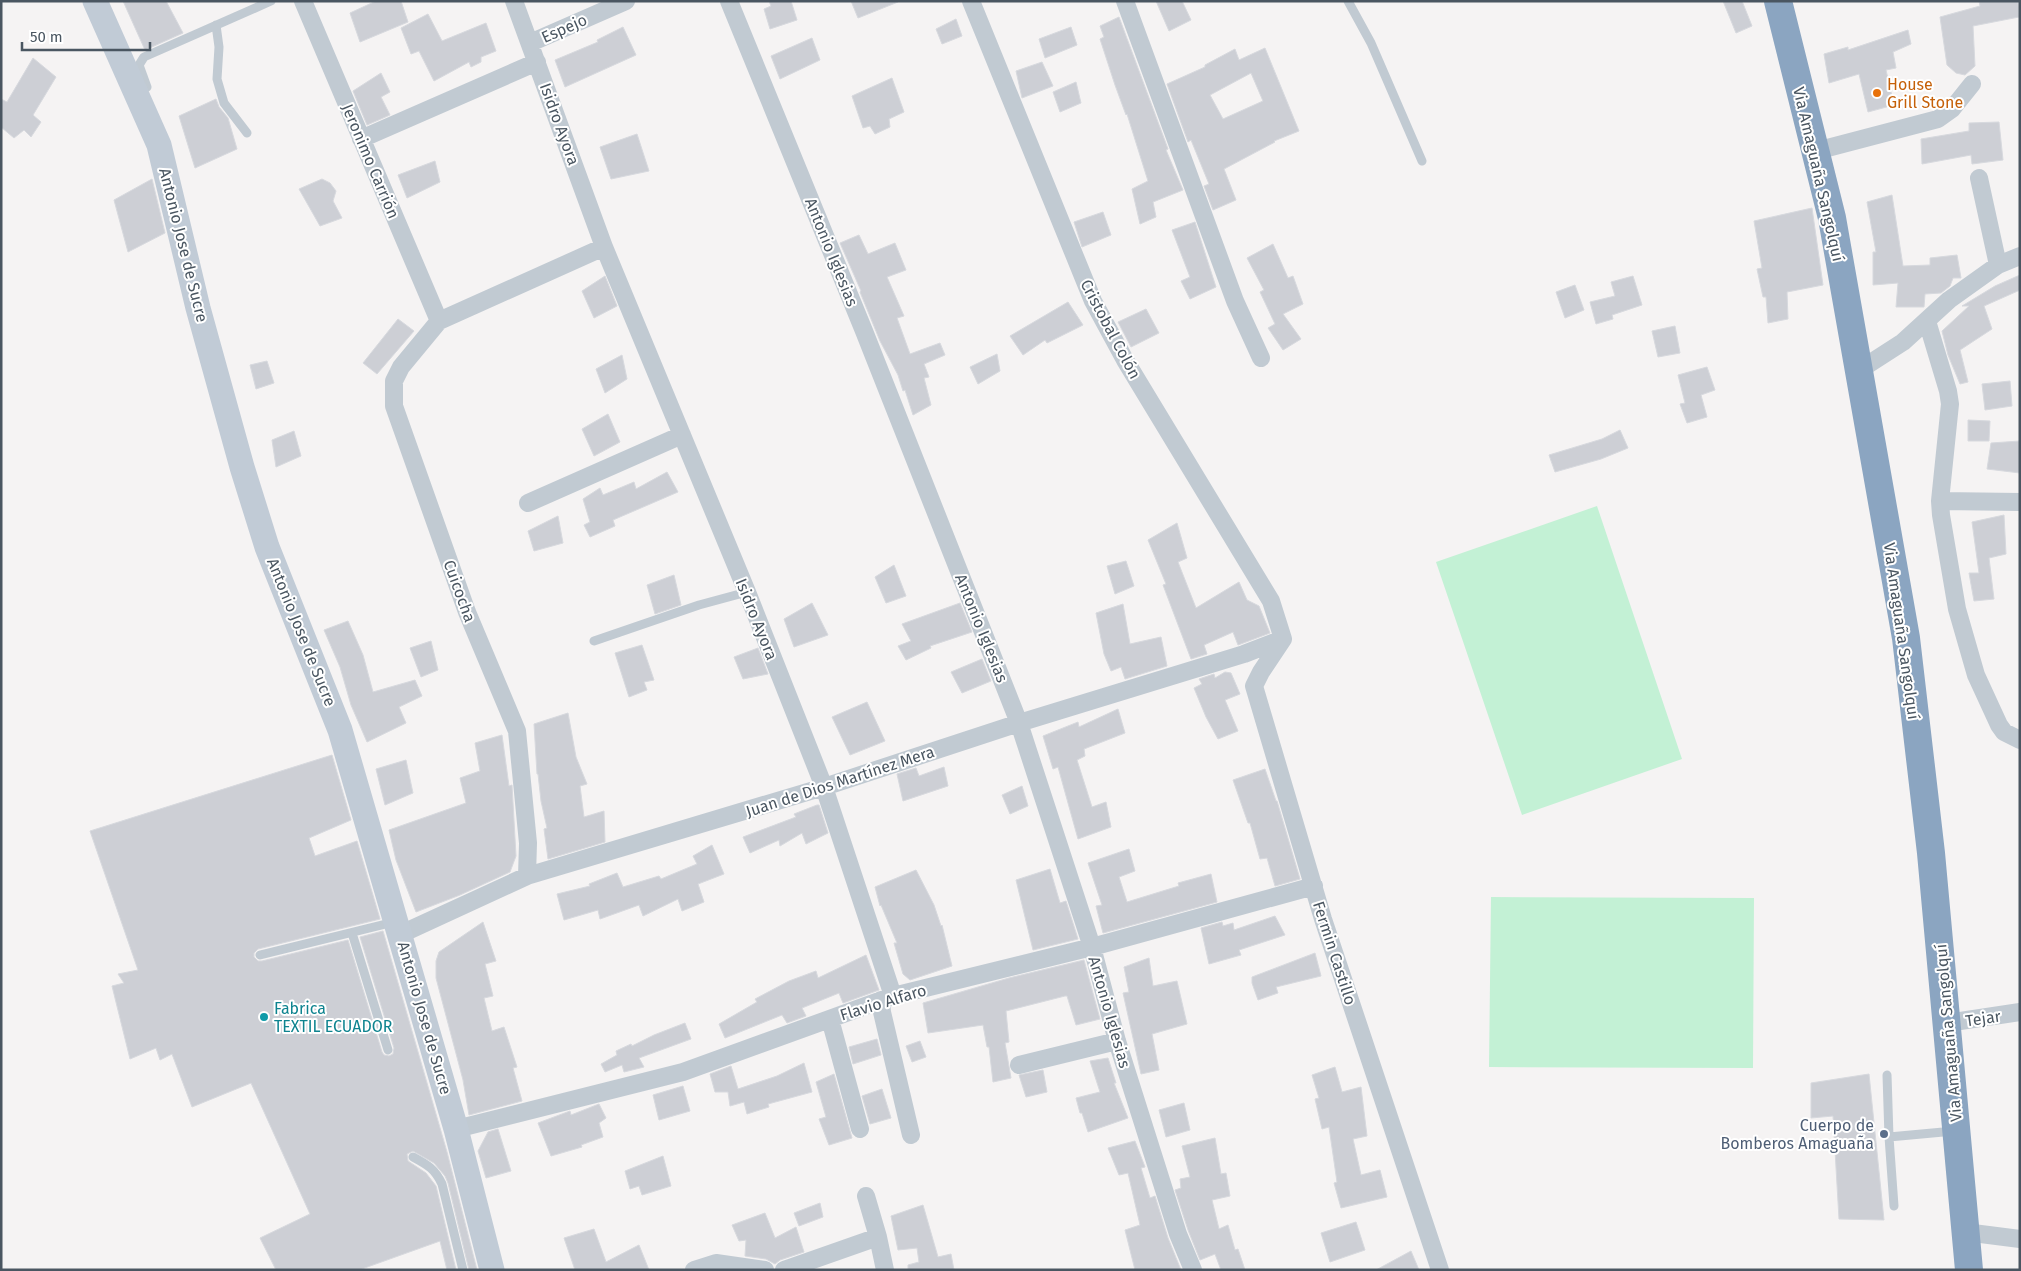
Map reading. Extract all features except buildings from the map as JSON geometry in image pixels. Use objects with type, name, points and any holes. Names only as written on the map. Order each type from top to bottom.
[{"type":"highway","name":"Via Amaguaña Sangolquí","points":[[1778,1],[1832,218],[1906,638],[1931,853],[1969,1270]]},
{"type":"street","name":"Antonio Jose de Sucre","points":[[95,1],[159,145],[198,308],[242,467],[267,547],[340,730],[456,1128],[492,1270]]},
{"type":"street","name":"Jeronimo Carrión","points":[[303,1],[439,321]]},
{"type":"street","name":"Isidro Ayora","points":[[514,1],[604,247],[747,592],[824,787],[887,998],[882,1012],[911,1135]]},
{"type":"street","name":"Espejo","points":[[530,43],[626,1]]},
{"type":"street","name":"Antonio Iglesias","points":[[729,1],[864,331],[1019,723],[1092,947],[1117,1041],[1178,1234],[1193,1270]]},
{"type":"street","name":"Cristobal Colón","points":[[971,1],[1093,301],[1125,360],[1271,601],[1283,639]]},
{"type":"street","points":[[1125,1],[1235,301],[1261,358]]},
{"type":"street","points":[[361,139],[537,62]]},
{"type":"street","points":[[1816,152],[1938,119],[1952,110],[1972,84]]},
{"type":"street","points":[[1979,178],[1998,265]]},
{"type":"street","points":[[439,321],[604,247]]},
{"type":"street","points":[[1858,371],[1903,342],[1949,300],[1998,265],[2020,256]]},
{"type":"street","name":"Cuicocha","points":[[439,321],[401,367],[394,381],[394,406],[467,612],[517,731],[528,843],[527,876]]},
{"type":"street","points":[[1927,321],[1948,391],[1950,404],[1940,502],[1957,609],[1976,675],[1999,725],[2012,738],[2020,740]]},
{"type":"street","points":[[528,503],[682,435]]},
{"type":"street","points":[[1940,502],[2020,502]]},
{"type":"street","name":"Juan de Dios Martínez Mera","points":[[399,928],[527,876],[824,787],[1019,723],[1244,654],[1283,639]]},
{"type":"street","points":[[1254,686],[1283,639]]},
{"type":"street","name":"Fermin Castillo","points":[[1244,654],[1314,886],[1440,1270]]},
{"type":"street","name":"Flavio Alfaro","points":[[456,1128],[683,1072],[887,998],[1092,947],[1314,886]]},
{"type":"street","name":"Tejar","points":[[1947,1023],[2020,1012]]},
{"type":"street","points":[[830,1018],[860,1129]]},
{"type":"street","points":[[1019,1065],[1117,1041]]},
{"type":"street","points":[[866,1196],[885,1270]]},
{"type":"street","points":[[1965,1232],[2020,1239]]},
{"type":"street","points":[[784,1270],[878,1237]]},
{"type":"street","points":[[694,1270],[716,1263],[765,1270]]},
{"type":"lane","points":[[149,93],[139,65],[144,57],[271,1]]},
{"type":"lane","points":[[1348,1],[1371,44],[1422,161]]},
{"type":"lane","points":[[216,25],[220,47],[217,79],[224,103],[247,133]]},
{"type":"lane","points":[[594,641],[699,605],[747,592]]},
{"type":"lane","points":[[260,955],[352,933],[399,928]]},
{"type":"lane","points":[[352,933],[388,1050]]},
{"type":"lane","points":[[1888,1075],[1889,1137],[1894,1206]]},
{"type":"lane","points":[[1889,1137],[1957,1131]]},
{"type":"lane","points":[[413,1158],[428,1165],[436,1172],[439,1178],[463,1270]]},
{"type":"green space","points":[[1597,506],[1682,759],[1522,815],[1436,562]]},
{"type":"green space","points":[[1491,897],[1754,898],[1753,1068],[1489,1067]]},
{"type":"place","name":"House Grill Stone","points":[[1877,93]]},
{"type":"place","name":"Fabrica TEXTIL ECUADOR","points":[[264,1017]]},
{"type":"place","name":"Cuerpo de Bomberos Amaguaña","points":[[1884,1134]]}]
